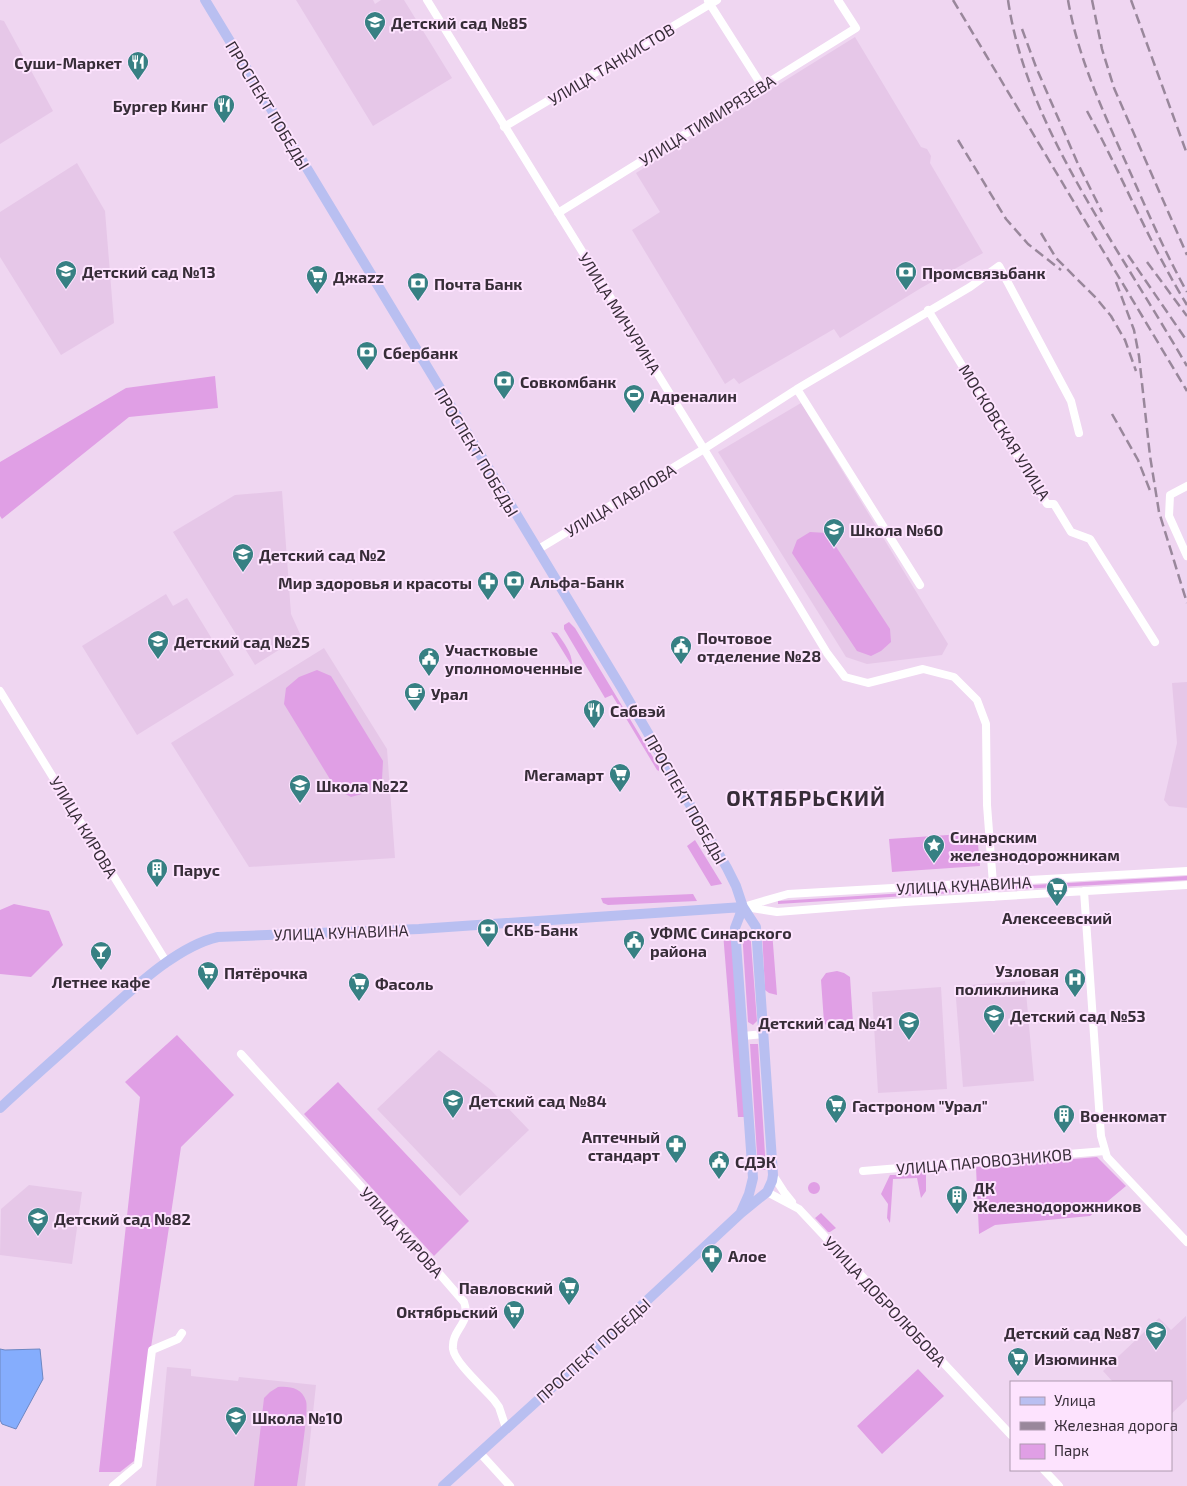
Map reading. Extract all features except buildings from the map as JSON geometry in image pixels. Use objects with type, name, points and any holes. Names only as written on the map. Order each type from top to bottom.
[{"type":"main road","name":"ПРОСПЕКТ ПОБЕДЫ","points":[[205,0],[536,550],[621,687],[727,868],[743,907],[756,926],[773,1175],[767,1192],[741,1212],[612,1333],[443,1486]]},
{"type":"main road","name":"ПРОСПЕКТ ПОБЕДЫ","points":[[741,1212],[749,1194],[753,1178],[735,928],[743,907]]},
{"type":"main road","name":"УЛИЦА КУНАВИНА","points":[[0,1108],[142,982],[167,963],[205,940],[218,937],[419,929],[743,907]]},
{"type":"main road","name":"УЛИЦА ДОБРОЛЮБОВА","points":[[753,1178],[767,1192]]},
{"type":"street","name":"УЛИЦА МИЧУРИНА","points":[[427,0],[504,128],[704,449],[827,653],[845,677],[868,683],[923,669],[954,677],[977,700],[986,724],[987,805],[993,883]]},
{"type":"street","name":"УЛИЦА ТАНКИСТОВ","points":[[504,128],[709,2],[717,0]]},
{"type":"street","name":"УЛИЦА ТИМИРЯЗЕВА","points":[[558,213],[856,28],[838,0]]},
{"type":"street","points":[[709,2],[762,86]]},
{"type":"street","name":"УЛИЦА ПАВЛОВА","points":[[536,550],[704,449],[797,389],[928,310],[970,287],[999,266],[1071,400],[1079,433]]},
{"type":"street","name":"МОСКОВСКАЯ УЛИЦА","points":[[928,310],[1047,504],[1054,504],[1071,532],[1090,539],[1155,642]]},
{"type":"street","points":[[797,389],[920,585]]},
{"type":"street","points":[[1187,486],[1170,495],[1170,516],[1187,556]]},
{"type":"street","name":"УЛИЦА КИРОВА","points":[[0,691],[167,963]]},
{"type":"street","name":"УЛИЦА КУНАВИНА","points":[[743,907],[788,894],[1187,871]]},
{"type":"street","points":[[993,883],[994,896]]},
{"type":"street","name":"УЛИЦА КУНАВИНА","points":[[743,907],[776,912],[994,896],[1187,885]]},
{"type":"street","points":[[1084,892],[1101,1136],[1107,1157],[1187,1242]]},
{"type":"street","points":[[743,1036],[764,1034]]},
{"type":"street","name":"УЛИЦА КИРОВА","points":[[241,1054],[464,1302],[467,1310],[466,1319],[454,1337],[453,1349],[458,1360],[499,1407],[506,1428]]},
{"type":"street","name":"УЛИЦА ПАРОВОЗНИКОВ","points":[[863,1171],[1106,1152]]},
{"type":"street","points":[[773,1175],[784,1192],[799,1209]]},
{"type":"street","name":"УЛИЦА ДОБРОЛЮБОВА","points":[[767,1192],[799,1209],[1010,1434]]},
{"type":"street","points":[[114,1486],[138,1465],[152,1350],[178,1339],[182,1333]]},
{"type":"street","points":[[480,1453],[510,1486]]},
{"type":"street","points":[[1045,1471],[1059,1486]]},
{"type":"shaded area","name":"Детский сад №85","points":[[296,0],[373,0],[375,4],[381,0],[404,0],[452,78],[373,126]]},
{"type":"shaded area","points":[[0,20],[4,21],[53,111],[0,144]]},
{"type":"shaded area","points":[[855,37],[921,147],[927,149],[931,156],[930,163],[983,253],[921,288],[840,338],[834,329],[739,384],[734,378],[725,384],[632,230],[660,212],[636,173]]},
{"type":"shaded area","name":"Детский сад №13","points":[[77,163],[105,211],[114,323],[61,355],[0,257],[0,212]]},
{"type":"shaded area","name":"Школа №60","points":[[801,403],[948,644],[942,655],[867,664],[846,657],[718,452]]},
{"type":"shaded area","name":"Детский сад №2","points":[[282,491],[291,614],[301,636],[255,665],[173,532],[235,495]]},
{"type":"shaded area","name":"Детский сад №25","points":[[166,594],[173,606],[187,598],[234,675],[137,735],[82,646]]},
{"type":"shaded area","name":"Школа №22","points":[[324,648],[387,749],[395,858],[249,867],[171,743]]},
{"type":"shaded area","points":[[1187,682],[1187,808],[1169,806],[1164,800],[1177,743],[1172,683]]},
{"type":"shaded area","name":"Детский сад №53","points":[[1025,981],[1034,1081],[963,1087],[955,986]]},
{"type":"shaded area","name":"Детский сад №41","points":[[941,987],[947,1089],[878,1093],[872,992]]},
{"type":"shaded area","name":"Детский сад №84","points":[[439,1050],[491,1090],[529,1130],[460,1196],[377,1109]]},
{"type":"shaded area","name":"Детский сад №82","points":[[29,1185],[82,1192],[72,1264],[0,1255],[1,1209]]},
{"type":"shaded area","name":"Детский сад №87","points":[[1186,1316],[1187,1399],[1172,1413],[1172,1381],[1112,1381],[1103,1371],[1159,1318],[1171,1330]]},
{"type":"shaded area","name":"Школа №10","points":[[167,1367],[191,1369],[191,1376],[238,1381],[239,1377],[316,1385],[305,1486],[156,1486]]},
{"type":"green space","points":[[215,376],[218,408],[129,417],[2,519],[0,516],[0,462],[126,388]]},
{"type":"green space","points":[[810,532],[827,533],[890,629],[891,642],[881,651],[871,656],[857,651],[792,553],[797,540]]},
{"type":"green space","points":[[569,622],[575,628],[659,767],[659,771],[612,695],[605,698],[564,629],[564,625]]},
{"type":"green space","points":[[551,632],[557,633],[570,653],[572,666]]},
{"type":"green space","points":[[317,670],[331,676],[383,761],[382,780],[369,792],[351,797],[336,789],[284,704],[286,688],[299,677]]},
{"type":"green space","points":[[977,833],[980,866],[892,872],[889,839]]},
{"type":"green space","points":[[695,840],[722,884],[711,886],[687,846]]},
{"type":"green space","points":[[1187,876],[1187,880],[999,889],[1000,887]]},
{"type":"green space","points":[[987,889],[986,891],[778,904],[778,901]]},
{"type":"green space","points":[[693,894],[697,901],[608,905],[603,903],[601,898]]},
{"type":"green space","points":[[14,904],[49,911],[63,945],[31,977],[0,974],[0,910]]},
{"type":"green space","points":[[750,930],[757,1021],[753,1025],[748,1022],[742,931]]},
{"type":"green space","points":[[762,931],[772,931],[777,995],[765,990]]},
{"type":"green space","points":[[723,933],[732,933],[745,1117],[738,1117]]},
{"type":"green space","points":[[837,971],[850,977],[853,1023],[837,1028],[827,1027],[824,1022],[821,980],[826,973]]},
{"type":"green space","points":[[177,1035],[234,1095],[181,1147],[134,1461],[120,1472],[99,1472],[140,1097],[125,1082]]},
{"type":"green space","points":[[750,1044],[758,1044],[766,1170],[758,1170]]},
{"type":"green space","points":[[338,1082],[469,1221],[434,1256],[304,1114]]},
{"type":"green space","points":[[1097,1157],[1126,1186],[1090,1216],[995,1225],[979,1234],[976,1167]]},
{"type":"green space","points":[[926,1170],[926,1191],[921,1198],[917,1178],[893,1179],[890,1223],[887,1218],[888,1204],[881,1194],[890,1175],[901,1175],[905,1171]]},
{"type":"green space","points":[[816,1182],[819,1183],[819,1193],[812,1194],[809,1193],[808,1186],[809,1183]]},
{"type":"green space","points":[[821,1213],[836,1228],[828,1232],[815,1218]]},
{"type":"green space","points":[[918,1369],[944,1396],[882,1454],[857,1426]]},
{"type":"green space","points":[[278,1387],[287,1387],[299,1391],[306,1401],[305,1428],[297,1486],[254,1486],[264,1398]]},
{"type":"water","points":[[0,1349],[40,1349],[43,1379],[16,1429],[2,1424],[0,1420]]},
{"type":"railway","points":[[953,0],[1187,391]]},
{"type":"railway","points":[[1008,0],[1014,33],[1024,66],[1036,98],[1065,161],[1187,366]]},
{"type":"railway","points":[[1068,0],[1078,43],[1100,104],[1156,229],[1187,292]]},
{"type":"railway","points":[[1092,0],[1102,49],[1114,88],[1187,255]]},
{"type":"railway","points":[[1131,0],[1187,154]]},
{"type":"railway","points":[[1022,29],[1036,67],[1078,164],[1102,212]]},
{"type":"railway","points":[[1087,111],[1160,258],[1187,305]]},
{"type":"railway","points":[[958,140],[1006,219],[1028,244],[1061,270]]},
{"type":"railway","points":[[1041,233],[1056,258],[1096,298],[1111,316],[1125,340],[1136,371]]},
{"type":"railway","points":[[1128,255],[1187,341]]},
{"type":"railway","points":[[1147,262],[1187,316]]},
{"type":"railway","points":[[1116,282],[1134,330],[1139,356],[1150,456],[1159,512],[1187,603]]},
{"type":"railway","points":[[1112,414],[1138,460],[1151,493]]},
{"type":"place","name":"Детский сад №85","points":[[375,41]]},
{"type":"place","name":"Суши-Маркет","points":[[138,81]]},
{"type":"place","name":"Бургер Кинг","points":[[224,124]]},
{"type":"place","name":"Детский сад №13","points":[[66,290]]},
{"type":"place","name":"Промсвязьбанк","points":[[906,291]]},
{"type":"place","name":"Джаzz","points":[[317,295]]},
{"type":"place","name":"Почта Банк","points":[[418,302]]},
{"type":"place","name":"Сбербанк","points":[[367,371]]},
{"type":"place","name":"Совкомбанк","points":[[504,400]]},
{"type":"place","name":"Адреналин","points":[[634,414]]},
{"type":"place","name":"Школа №60","points":[[834,548]]},
{"type":"place","name":"Детский сад №2","points":[[243,573]]},
{"type":"place","name":"Альфа-Банк","points":[[514,600]]},
{"type":"place","name":"Мир здоровья и красоты","points":[[488,601]]},
{"type":"place","name":"Детский сад №25","points":[[158,660]]},
{"type":"place","name":"Почтовое отделение №28","points":[[681,665]]},
{"type":"place","name":"Участковые уполномоченные","points":[[429,677]]},
{"type":"place","name":"Урал","points":[[415,712]]},
{"type":"place","name":"Сабвэй","points":[[594,729]]},
{"type":"place","name":"Мегамарт","points":[[620,793]]},
{"type":"place","name":"Школа №22","points":[[300,804]]},
{"type":"place","name":"Синарским железнодорожникам","points":[[934,864]]},
{"type":"place","name":"Парус","points":[[157,888]]},
{"type":"place","name":"Алексеевский","points":[[1057,907]]},
{"type":"place","name":"СКБ-Банк","points":[[488,948]]},
{"type":"place","name":"УФМС Синарского района","points":[[634,960]]},
{"type":"place","name":"Летнее кафе","points":[[101,971]]},
{"type":"place","name":"Пятёрочка","points":[[208,991]]},
{"type":"place","name":"Узловая поликлиника","points":[[1075,998]]},
{"type":"place","name":"Фасоль","points":[[359,1002]]},
{"type":"place","name":"Детский сад №53","points":[[994,1034]]},
{"type":"place","name":"Детский сад №41","points":[[909,1041]]},
{"type":"place","name":"Детский сад №84","points":[[453,1119]]},
{"type":"place","name":"Гастроном \"Урал\"","points":[[836,1124]]},
{"type":"place","name":"Военкомат","points":[[1064,1134]]},
{"type":"place","name":"Аптечный стандарт","points":[[676,1164]]},
{"type":"place","name":"СДЭК","points":[[719,1180]]},
{"type":"place","name":"ДК Железнодорожников","points":[[957,1215]]},
{"type":"place","name":"Детский сад №82","points":[[38,1237]]},
{"type":"place","name":"Алое","points":[[712,1274]]},
{"type":"place","name":"Павловский","points":[[569,1306]]},
{"type":"place","name":"Октябрьский","points":[[514,1330]]},
{"type":"place","name":"Детский сад №87","points":[[1156,1351]]},
{"type":"place","name":"Изюминка","points":[[1018,1377]]},
{"type":"place","name":"Школа №10","points":[[236,1436]]},
{"type":"district","name":"ОКТЯБРЬСКИЙ","points":[[806,797]]}]
